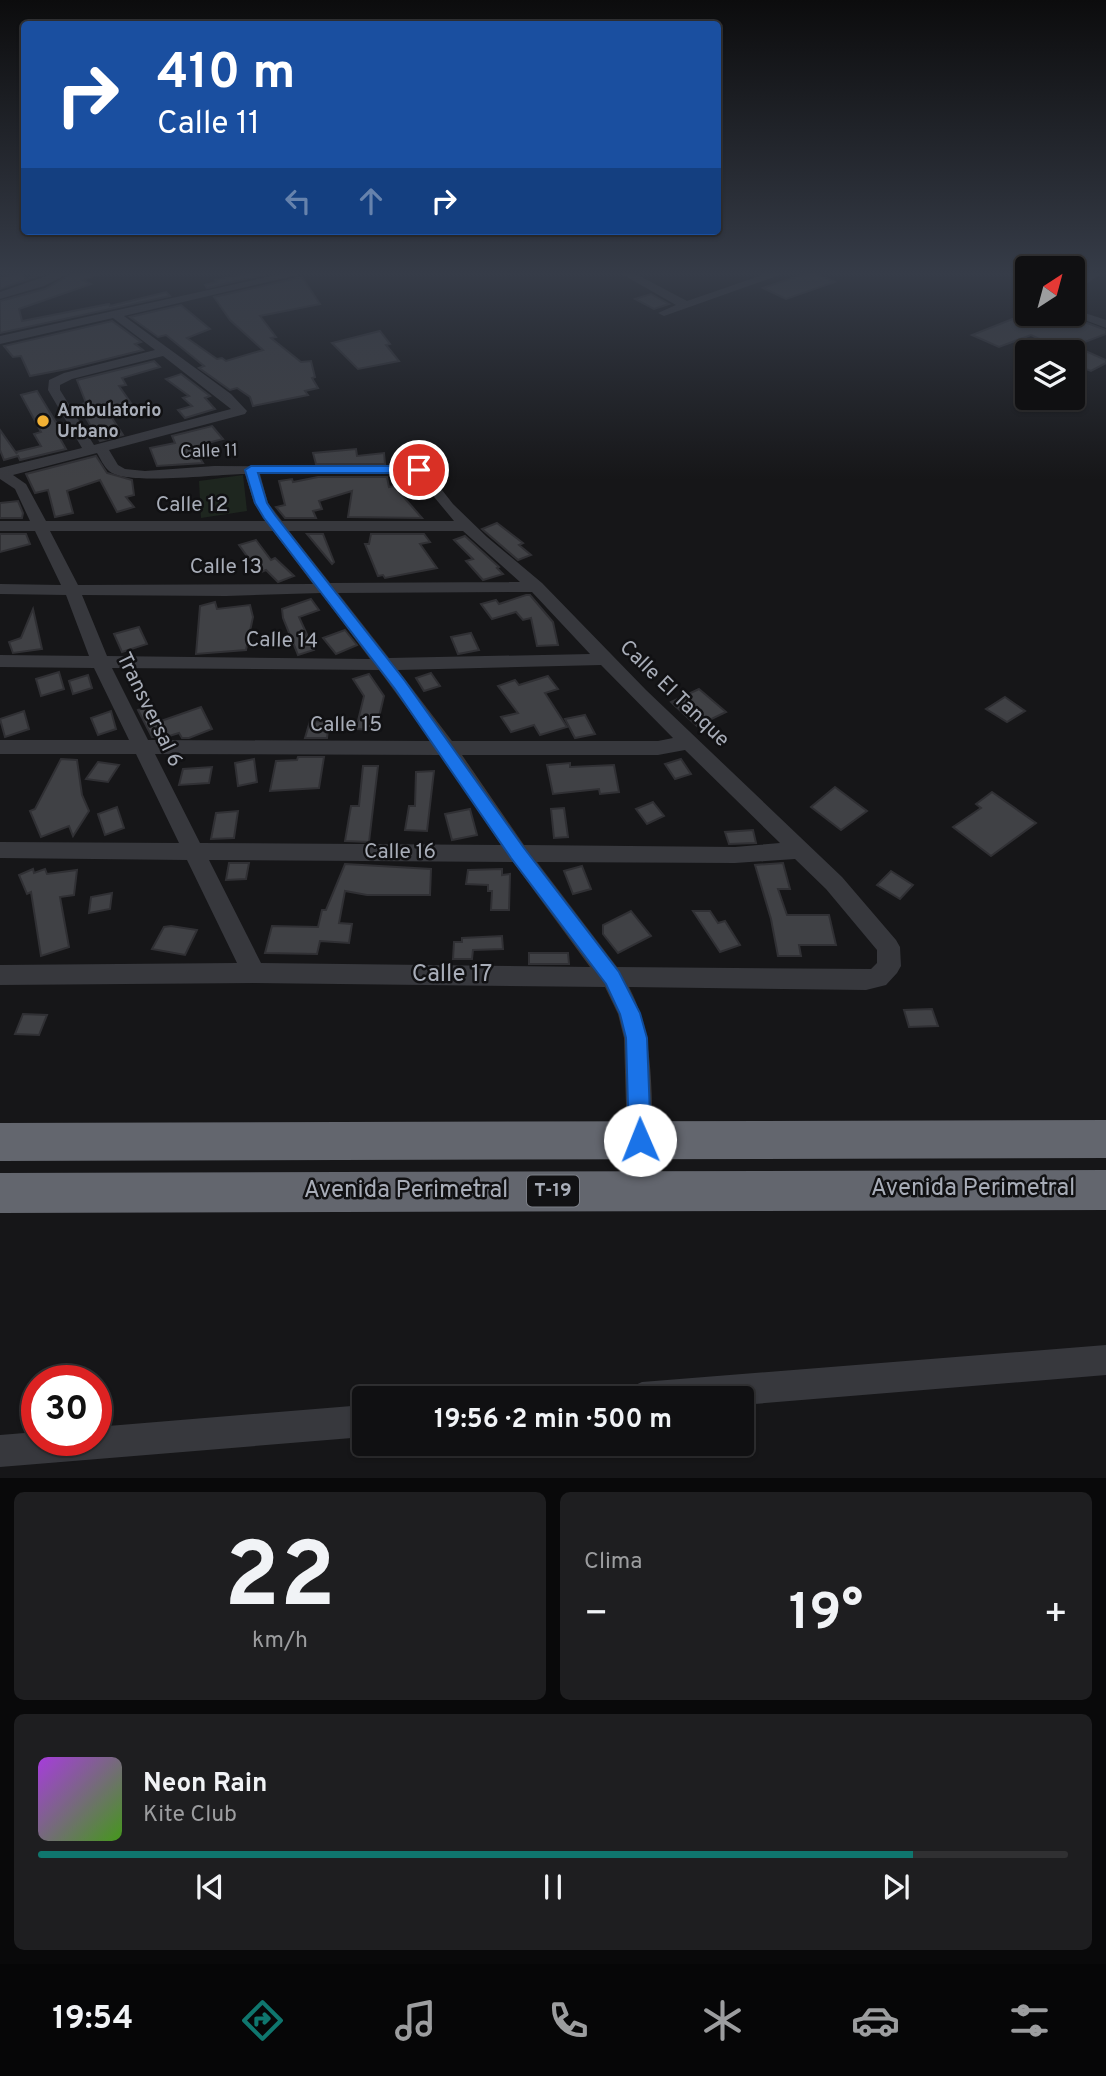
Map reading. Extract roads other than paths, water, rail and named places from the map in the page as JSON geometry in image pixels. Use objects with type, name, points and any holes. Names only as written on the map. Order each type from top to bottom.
[{"type":"highway","points":[[0,1142],[1106,1139]]},
{"type":"highway","name":"Avenida Perimetral","points":[[0,1193],[1106,1189]]},
{"type":"street","points":[[2,472],[240,411],[226,397],[150,342]]},
{"type":"street","points":[[94,447],[54,390],[54,383],[163,352]]},
{"type":"street","name":"Calle 11","points":[[94,447],[113,468],[122,473],[145,475],[251,470],[419,470]]},
{"type":"street","points":[[251,470],[261,503],[278,527],[447,748],[517,853],[612,978],[630,1013],[636,1038],[640,1140]]},
{"type":"street","name":"Calle El Tanque","points":[[419,470],[468,526],[536,587],[605,659],[800,850],[872,925],[888,947],[891,956]]},
{"type":"street","name":"Transversal 6","points":[[2,472],[21,487],[72,590],[99,660],[254,974]]},
{"type":"street","name":"Calle 12","points":[[0,526],[468,526]]},
{"type":"street","name":"Calle 13","points":[[0,589],[226,591],[536,587]]},
{"type":"street","name":"Calle 14","points":[[0,661],[384,664],[605,659]]},
{"type":"street","name":"Calle 15","points":[[0,747],[658,748],[691,742]]},
{"type":"street","name":"Calle 16","points":[[0,850],[735,855],[800,850]]},
{"type":"street","name":"Calle 17","points":[[0,975],[254,974],[866,980],[878,978],[884,973],[891,956]]},
{"type":"street","points":[[754,1389],[1106,1360]]},
{"type":"street","points":[[0,1451],[352,1422]]},
{"type":"place","name":"Ambulatorio Urbano","points":[[43,421]]}]
